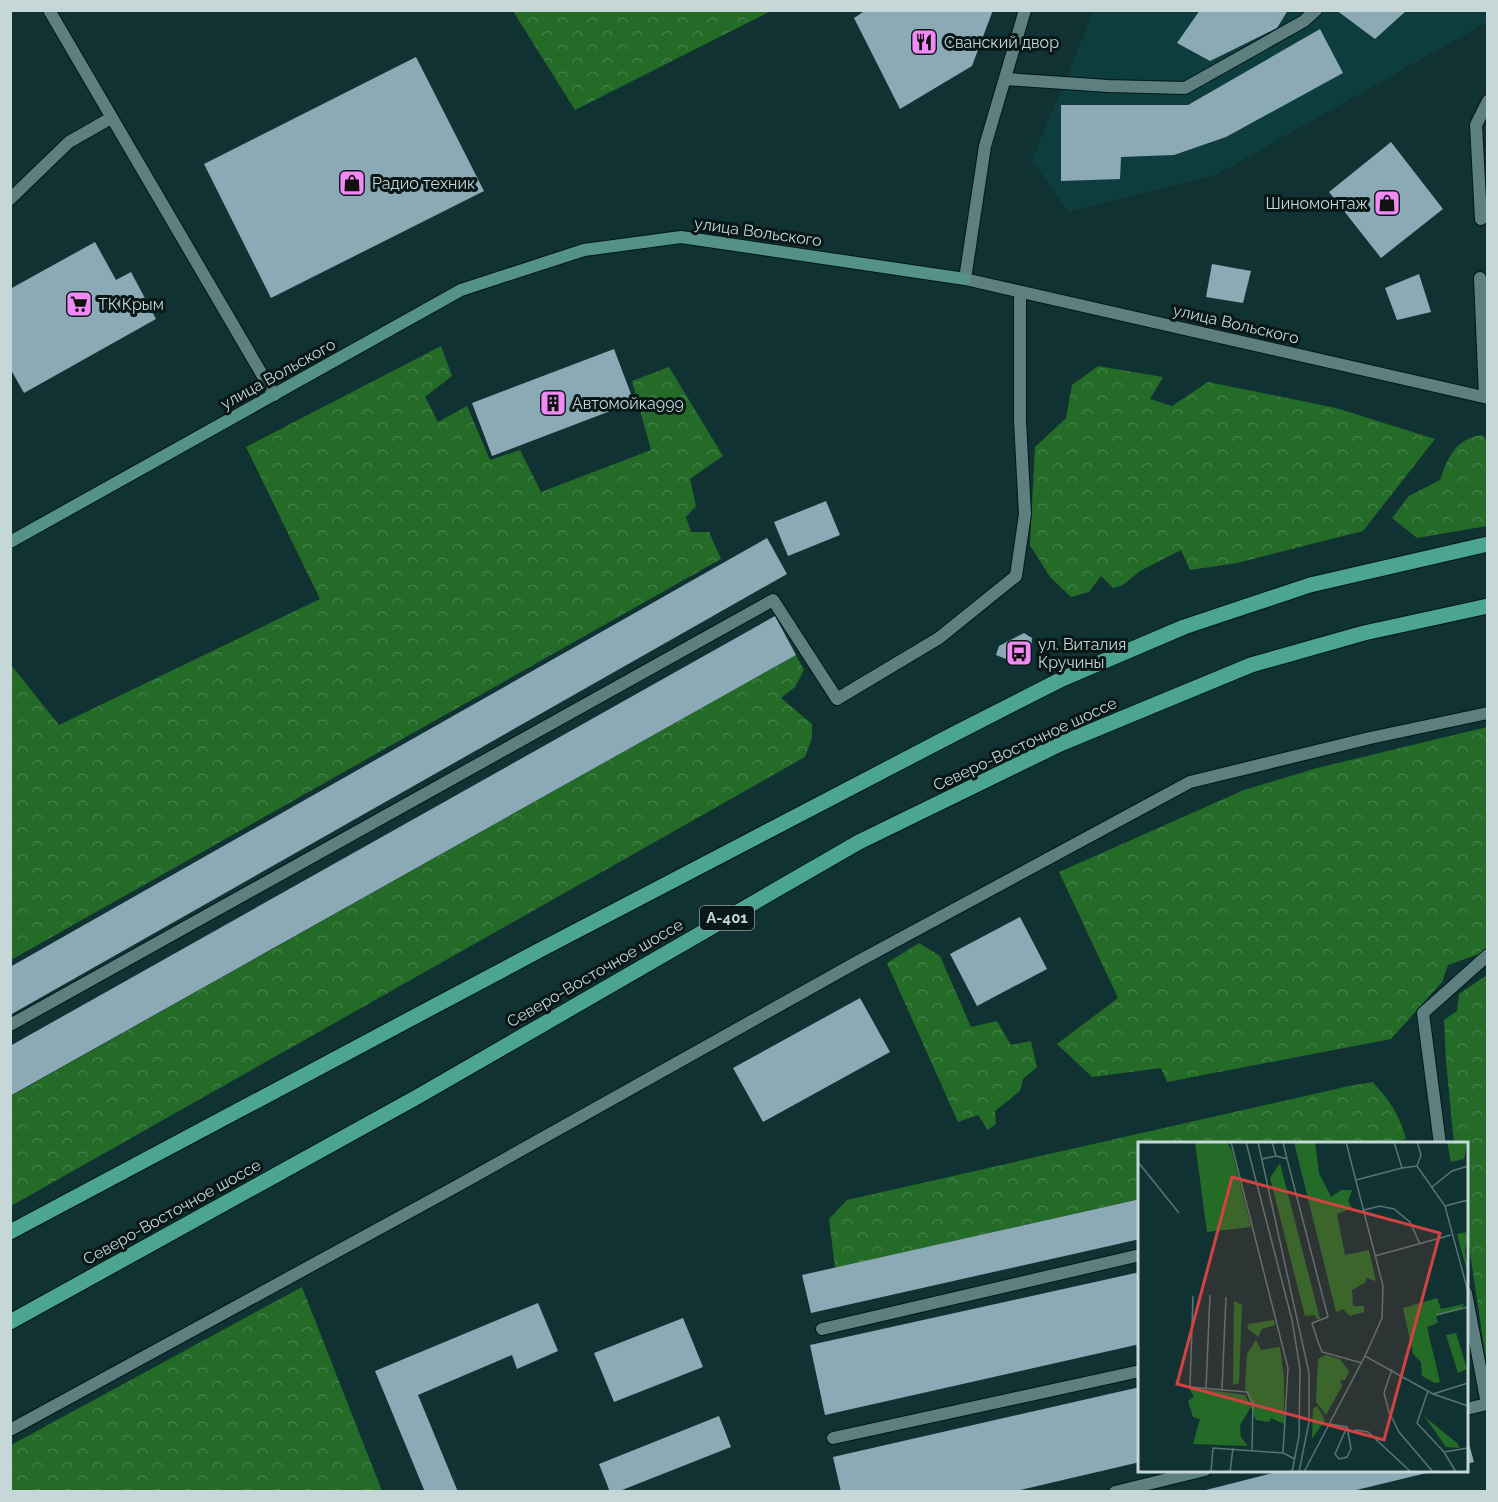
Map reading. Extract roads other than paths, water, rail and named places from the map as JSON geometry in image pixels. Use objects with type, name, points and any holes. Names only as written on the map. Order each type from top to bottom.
[{"type":"main road","name":"улица Вольского","points":[[10,542],[461,290],[584,250],[681,237],[965,279]]},
{"type":"main road","points":[[10,1232],[548,946],[1062,679],[1184,627],[1310,585],[1488,544]]},
{"type":"main road","name":"Северо-Восточное шоссе","points":[[10,1322],[417,1097],[859,842],[1060,744],[1251,665],[1364,633],[1488,606]]},
{"type":"street","points":[[49,10],[274,395]]},
{"type":"street","points":[[965,279],[985,146],[1025,10]]},
{"type":"street","points":[[1005,79],[1108,86],[1185,88],[1304,21],[1316,10]]},
{"type":"street","points":[[1481,219],[1476,125],[1488,101]]},
{"type":"street","points":[[10,199],[69,142],[111,118]]},
{"type":"street","points":[[1485,277],[1486,397]]},
{"type":"street","name":"улица Вольского","points":[[965,279],[1486,397]]},
{"type":"street","points":[[10,1025],[773,600],[837,699],[939,638],[1016,576],[1025,514],[1020,421],[1020,292]]},
{"type":"street","points":[[10,1430],[457,1186],[857,962],[1190,782],[1370,738],[1488,713]]},
{"type":"street","points":[[1440,1142],[1423,1013],[1488,955]]},
{"type":"street","points":[[822,1329],[1138,1255]]},
{"type":"street","points":[[1468,1302],[1487,1404],[1468,1409]]},
{"type":"street","points":[[832,1438],[1138,1371]]},
{"type":"street","points":[[1115,1491],[1196,1472]]},
{"type":"place","name":"Сванский двор","points":[[924,42]]},
{"type":"place","name":"Радио техник","points":[[352,183]]},
{"type":"place","name":"Шиномонтаж","points":[[1387,203]]},
{"type":"place","name":"ТК Крым","points":[[79,304]]},
{"type":"place","name":"Автомойка999","points":[[553,403]]},
{"type":"place","name":"ул. Виталия Кручины","points":[[1019,653]]}]
